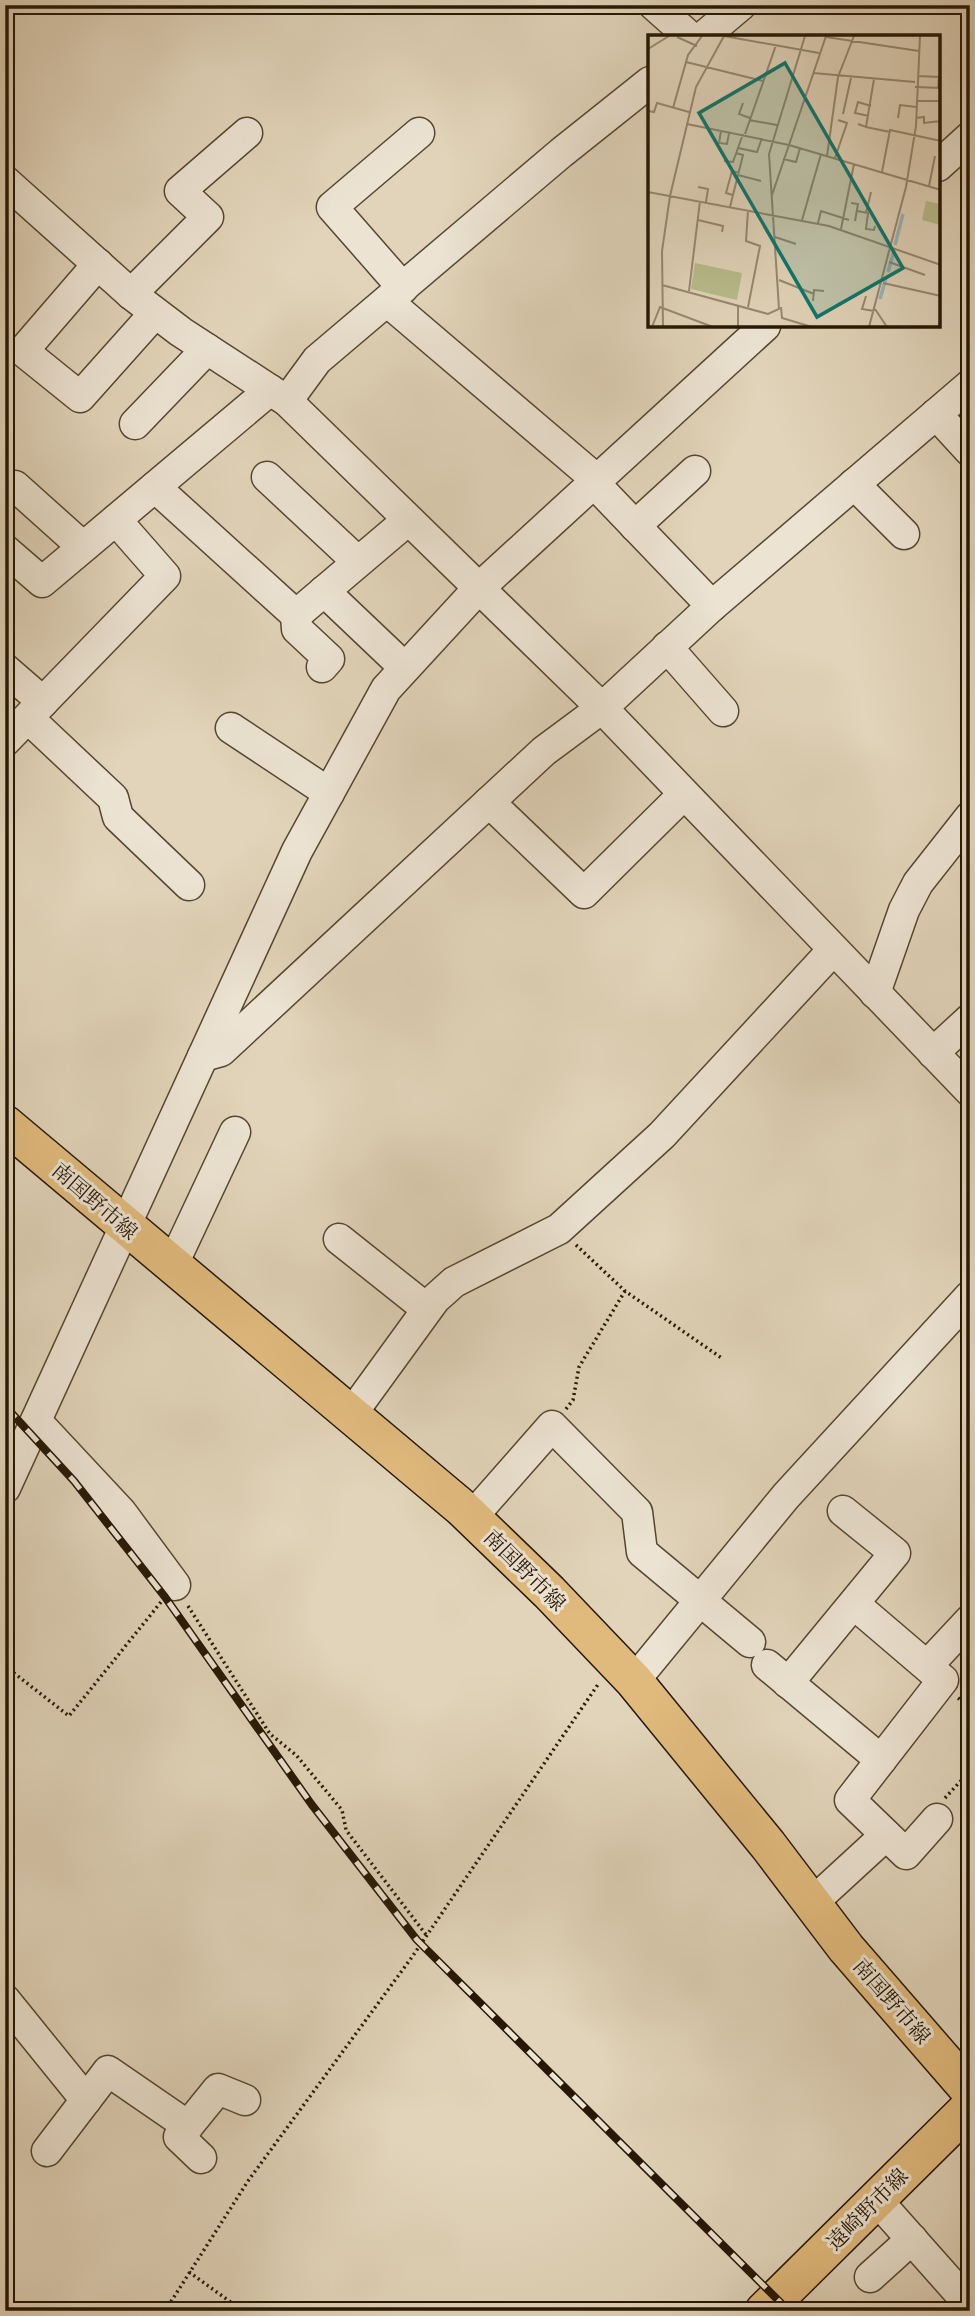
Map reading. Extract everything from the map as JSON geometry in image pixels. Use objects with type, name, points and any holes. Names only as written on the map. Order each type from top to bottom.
[{"type":"main road","name":"南国野市線","points":[[5,1124],[124,1227],[472,1517],[549,1592],[624,1671],[846,1948],[970,2091]]},
{"type":"main road","name":"遠崎野市線","points":[[764,2311],[970,2107]]},
{"type":"street","points":[[654,5],[688,35]]},
{"type":"street","points":[[705,35],[741,5]]},
{"type":"street","points":[[5,550],[42,582],[155,487],[279,395],[395,294],[648,83]]},
{"type":"street","points":[[131,295],[208,217],[180,191],[247,133]]},
{"type":"street","points":[[419,133],[332,207],[395,294],[596,482],[712,606]]},
{"type":"street","points":[[940,164],[970,137]]},
{"type":"street","points":[[5,181],[131,295],[207,349],[279,395],[602,708],[970,1090]]},
{"type":"street","points":[[98,264],[23,351],[80,397],[155,313]]},
{"type":"street","points":[[5,1488],[297,851],[386,688],[478,589],[764,327]]},
{"type":"street","points":[[135,424],[207,349]]},
{"type":"street","points":[[203,1056],[221,1051],[544,751],[602,708],[712,606],[970,385]]},
{"type":"street","points":[[936,414],[970,451]]},
{"type":"street","points":[[635,526],[695,471]]},
{"type":"street","points":[[267,477],[358,562]]},
{"type":"street","points":[[854,484],[904,534]]},
{"type":"street","points":[[15,486],[83,547]]},
{"type":"street","points":[[155,487],[296,615],[297,629],[329,659],[323,667]]},
{"type":"street","points":[[5,741],[165,576],[116,520]]},
{"type":"street","points":[[296,615],[408,520]]},
{"type":"street","points":[[324,591],[405,668]]},
{"type":"street","points":[[667,647],[723,711]]},
{"type":"street","points":[[5,669],[36,710],[113,798],[118,817],[190,885]]},
{"type":"street","points":[[230,728],[329,793]]},
{"type":"street","points":[[489,802],[584,893],[684,794]]},
{"type":"street","points":[[875,993],[904,910],[918,883],[970,817]]},
{"type":"street","points":[[350,1416],[427,1310],[454,1282],[559,1229],[662,1135],[833,950]]},
{"type":"street","points":[[933,1053],[970,1019]]},
{"type":"street","points":[[172,1266],[235,1132]]},
{"type":"street","points":[[339,1239],[427,1310]]},
{"type":"street","points":[[624,1671],[699,1602],[795,1486],[970,1296]]},
{"type":"street","points":[[36,1421],[121,1511],[175,1585]]},
{"type":"street","points":[[472,1517],[552,1426],[637,1512],[642,1552],[750,1642]]},
{"type":"street","points":[[843,1511],[895,1553],[854,1604],[778,1674],[881,1760]]},
{"type":"street","points":[[854,1604],[943,1680],[850,1800],[906,1854],[937,1819]]},
{"type":"street","points":[[927,1666],[970,1620]]},
{"type":"street","points":[[812,1903],[886,1835]]},
{"type":"street","points":[[5,2000],[86,2100]]},
{"type":"street","points":[[47,2151],[108,2071],[188,2126]]},
{"type":"street","points":[[201,2158],[179,2137],[218,2089],[245,2100]]},
{"type":"street","points":[[876,2199],[970,2305]]},
{"type":"street","points":[[870,2277],[912,2239]]},
{"type":"path","points":[[559,1229],[625,1290],[723,1359]]},
{"type":"path","points":[[552,1426],[573,1400],[579,1367],[625,1290]]},
{"type":"path","points":[[5,1666],[69,1716],[175,1585],[270,1734],[296,1755],[342,1810],[345,1830],[427,1936]]},
{"type":"path","points":[[164,2311],[248,2181],[624,1671]]},
{"type":"path","points":[[937,1819],[933,1812],[970,1771]]},
{"type":"path","points":[[189,2272],[243,2311]]},
{"type":"railway","points":[[5,1406],[74,1481],[165,1597],[312,1805],[417,1940],[789,2311]]}]
